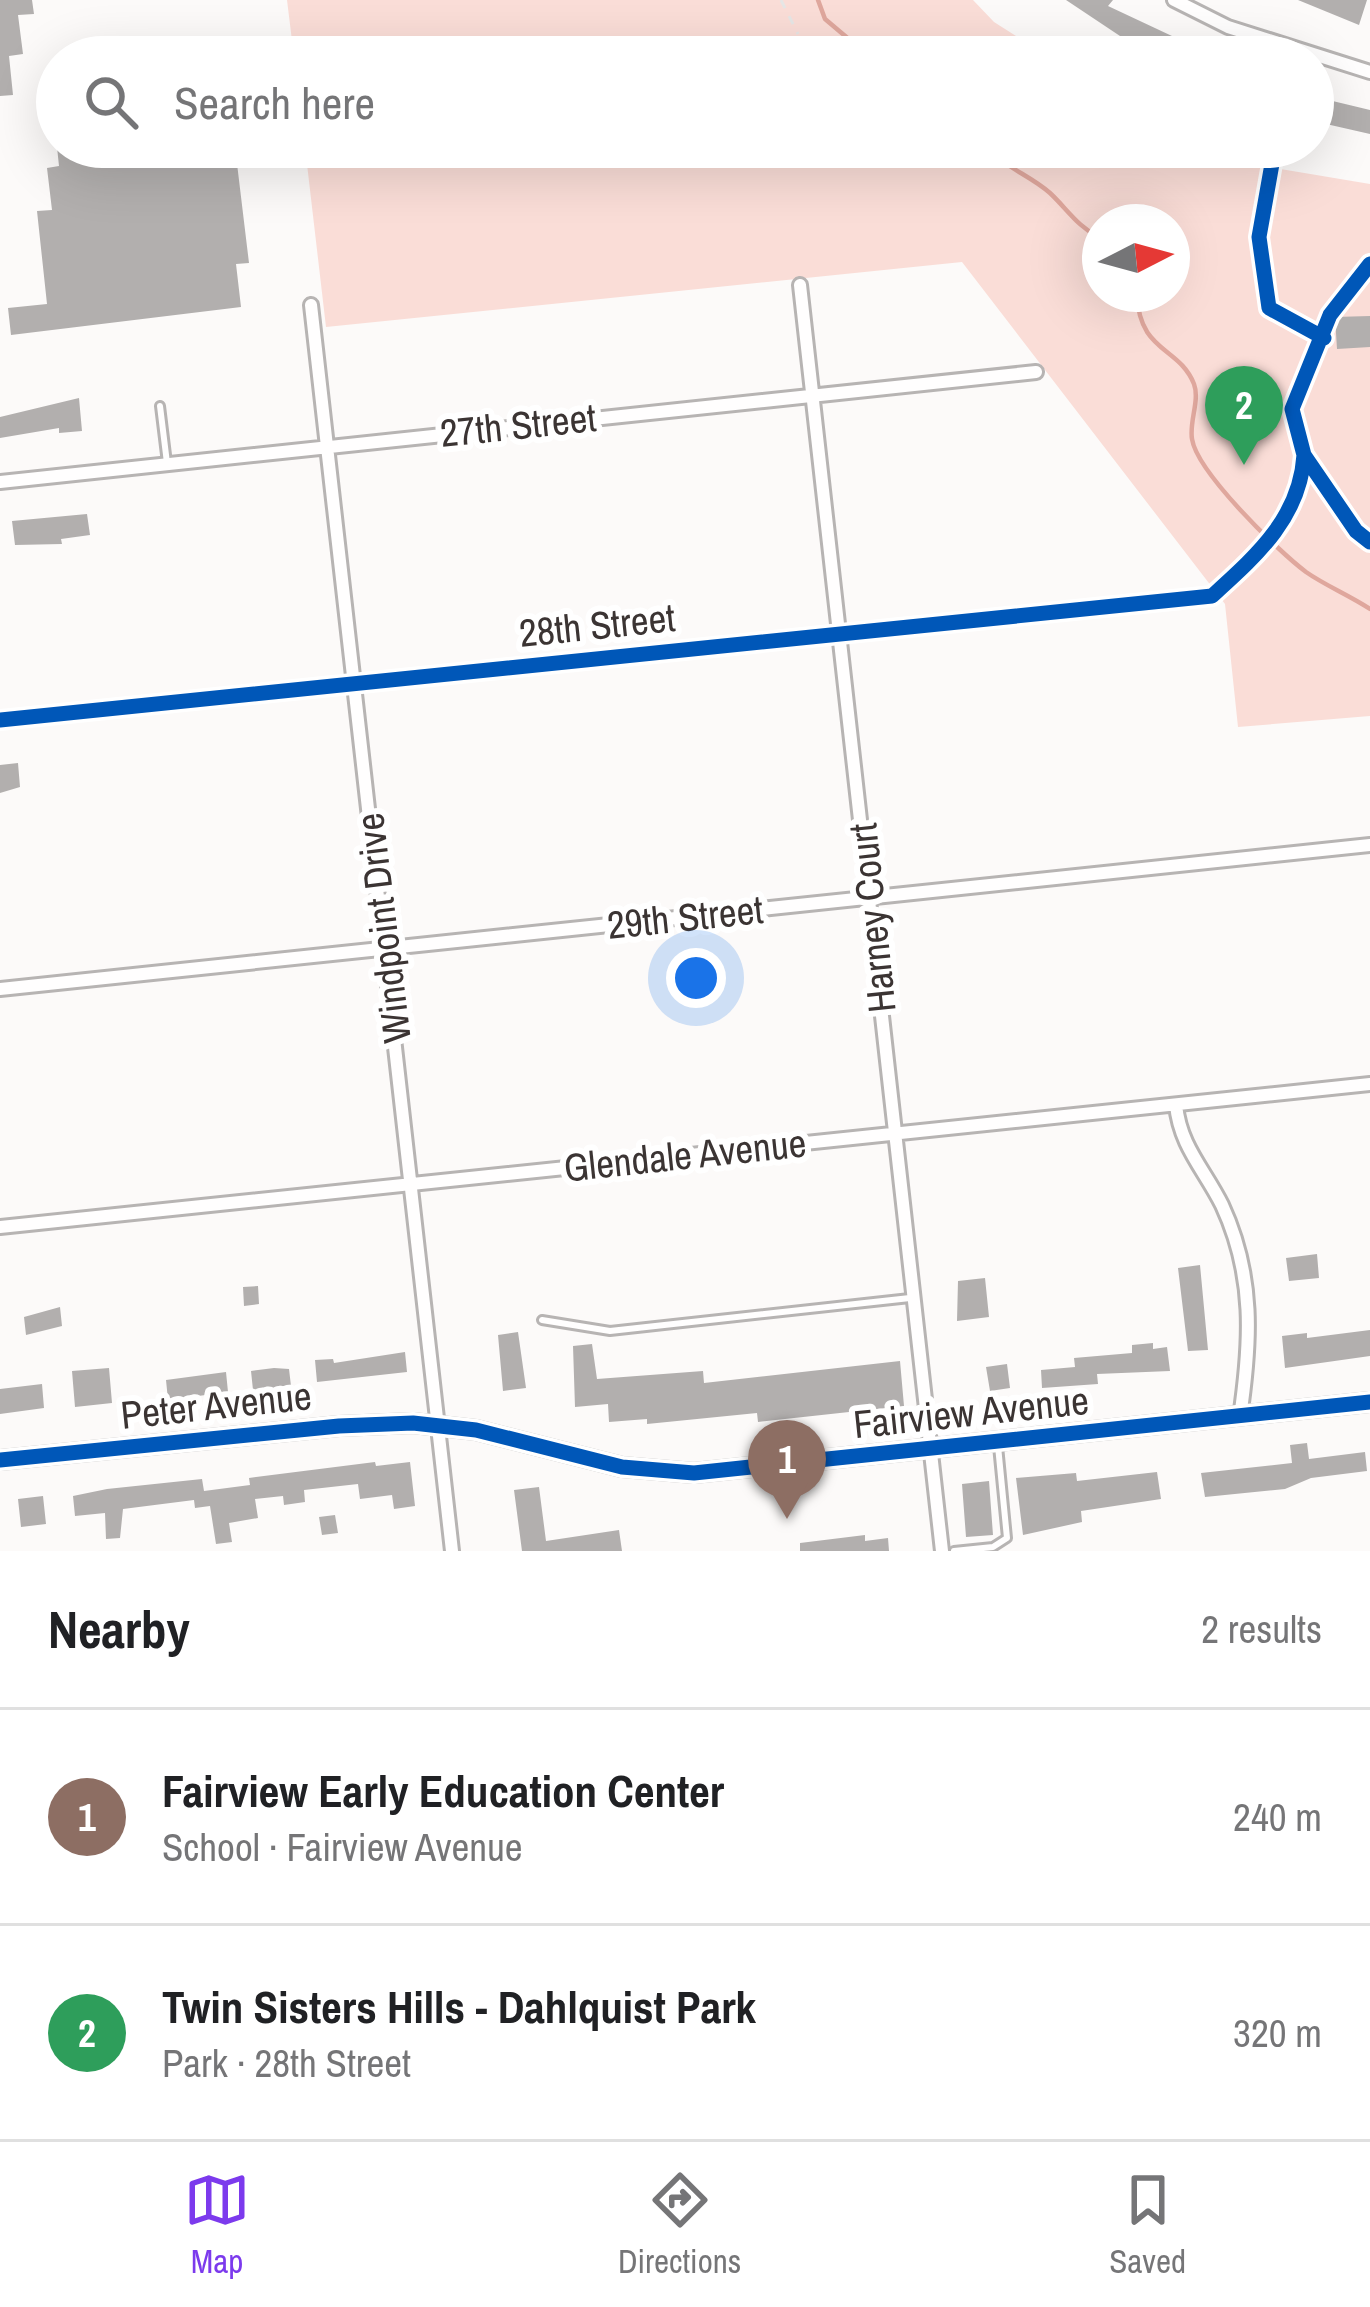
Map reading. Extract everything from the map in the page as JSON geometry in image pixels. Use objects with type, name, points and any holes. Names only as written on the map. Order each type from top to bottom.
[{"type":"street","points":[[1174,0],[1257,36]]},
{"type":"street","points":[[1334,60],[1370,71]]},
{"type":"street","name":"Harney Court","points":[[800,285],[942,1551]]},
{"type":"street","name":"Windpoint Drive","points":[[311,305],[452,1551]]},
{"type":"street","name":"27th Street","points":[[0,482],[1036,372]]},
{"type":"street","name":"28th Street","points":[[0,720],[1201,596]]},
{"type":"street","name":"29th Street","points":[[0,989],[1370,845]]},
{"type":"street","name":"Glendale Avenue","points":[[0,1227],[1370,1084]]},
{"type":"street","points":[[1176,1105],[1180,1138],[1219,1199],[1244,1269],[1250,1339],[1240,1417]]},
{"type":"street","name":"Fairview Avenue","points":[[440,1424],[582,1460],[670,1473],[1370,1402]]},
{"type":"street","name":"Peter Avenue","points":[[0,1460],[360,1424],[440,1424]]},
{"type":"lane","points":[[160,406],[167,464]]},
{"type":"lane","points":[[542,1320],[610,1331],[914,1298]]},
{"type":"lane","points":[[954,1551],[993,1547],[1007,1538],[998,1442]]},
{"type":"path","points":[[781,0],[798,34]]},
{"type":"shaded area","points":[[287,0],[973,0],[1016,36],[291,36]]},
{"type":"shaded area","points":[[307,168],[1274,168],[1370,184],[1370,716],[1238,727],[1225,604],[962,262],[326,327]]},
{"type":"building","points":[[0,0],[32,0],[34,14],[18,15],[23,54],[9,56],[13,95],[0,96]]},
{"type":"building","points":[[1066,0],[1113,0],[1108,6],[1172,36],[1120,36]]},
{"type":"building","points":[[1298,0],[1367,0],[1359,25]]},
{"type":"building","points":[[1334,101],[1370,110],[1370,134],[1334,126]]},
{"type":"building","points":[[47,168],[238,168],[249,263],[236,264],[241,307],[11,335],[8,308],[47,304],[37,211],[52,210]]},
{"type":"building","points":[[1370,316],[1370,347],[1337,349],[1335,317]]},
{"type":"building","points":[[79,398],[82,431],[59,433],[59,428],[0,438],[0,417]]},
{"type":"building","points":[[87,514],[90,535],[61,539],[62,544],[15,545],[12,521]]},
{"type":"building","points":[[18,763],[20,787],[0,793],[0,765]]},
{"type":"building","points":[[1317,1254],[1319,1278],[1289,1281],[1286,1258]]},
{"type":"building","points":[[1200,1265],[1208,1350],[1188,1351],[1178,1268]]},
{"type":"building","points":[[985,1278],[989,1317],[957,1321],[958,1281]]},
{"type":"building","points":[[258,1286],[259,1304],[244,1306],[243,1287]]},
{"type":"building","points":[[60,1307],[62,1326],[26,1335],[24,1317]]},
{"type":"building","points":[[1370,1330],[1370,1356],[1285,1368],[1282,1336],[1307,1333],[1307,1338]]},
{"type":"building","points":[[518,1332],[526,1388],[503,1391],[498,1335]]},
{"type":"building","points":[[1153,1343],[1153,1349],[1167,1347],[1170,1371],[1097,1374],[1098,1384],[1042,1388],[1041,1370],[1075,1367],[1074,1358],[1132,1353],[1132,1345]]},
{"type":"building","points":[[592,1344],[597,1379],[703,1371],[704,1383],[900,1361],[904,1406],[758,1422],[757,1413],[647,1424],[647,1419],[609,1422],[608,1404],[575,1407],[573,1346]]},
{"type":"building","points":[[405,1352],[407,1372],[317,1382],[315,1360],[333,1359],[334,1363]]},
{"type":"building","points":[[1007,1364],[1010,1388],[990,1391],[986,1367]]},
{"type":"building","points":[[109,1368],[112,1403],[75,1407],[72,1371]]},
{"type":"building","points":[[289,1369],[291,1386],[253,1390],[251,1371]]},
{"type":"building","points":[[226,1372],[228,1392],[168,1400],[166,1380]]},
{"type":"building","points":[[42,1384],[44,1408],[0,1414],[0,1389]]},
{"type":"building","points":[[1307,1443],[1309,1459],[1365,1452],[1367,1471],[1311,1478],[1285,1489],[1205,1497],[1201,1473],[1292,1463],[1290,1445]]},
{"type":"building","points":[[375,1462],[376,1466],[410,1462],[415,1506],[394,1509],[392,1495],[360,1499],[358,1484],[304,1490],[305,1502],[284,1505],[283,1496],[255,1499],[258,1518],[229,1523],[232,1542],[216,1544],[210,1506],[195,1508],[194,1500],[123,1509],[120,1538],[106,1539],[105,1513],[75,1516],[73,1496],[107,1489],[202,1479],[204,1491],[250,1485],[249,1478]]},
{"type":"building","points":[[1157,1472],[1161,1499],[1081,1511],[1082,1522],[1023,1535],[1016,1478],[1076,1473],[1077,1481]]},
{"type":"building","points":[[989,1481],[993,1535],[966,1537],[962,1484]]},
{"type":"building","points":[[539,1487],[546,1541],[619,1530],[622,1551],[522,1551],[514,1490]]},
{"type":"building","points":[[43,1496],[46,1524],[21,1527],[18,1499]]},
{"type":"building","points":[[335,1515],[338,1533],[322,1535],[319,1517]]},
{"type":"building","points":[[865,1535],[865,1541],[888,1538],[889,1551],[800,1551],[800,1543]]},
{"type":"waterway","points":[[818,0],[825,19],[845,36]]},
{"type":"waterway","points":[[1013,168],[1042,187],[1082,225]]},
{"type":"waterway","points":[[1139,312],[1152,338],[1179,362],[1194,384],[1192,439],[1208,471],[1293,562],[1370,609]]},
{"type":"cycle path","points":[[1271,168],[1259,237],[1269,308],[1324,338]]},
{"type":"cycle path","points":[[1370,264],[1330,315],[1292,409],[1304,455],[1356,531],[1370,542]]},
{"type":"cycle path","points":[[0,720],[1212,596],[1285,517],[1301,478],[1304,455]]},
{"type":"cycle path","points":[[0,1460],[339,1426],[413,1423],[476,1430],[622,1467],[694,1473],[1370,1402]]},
{"type":"place","name":"Twin Sisters Hills - Dahlquist Park","points":[[1244,465]]},
{"type":"place","name":"Fairview Early Education Center","points":[[787,1519]]}]
